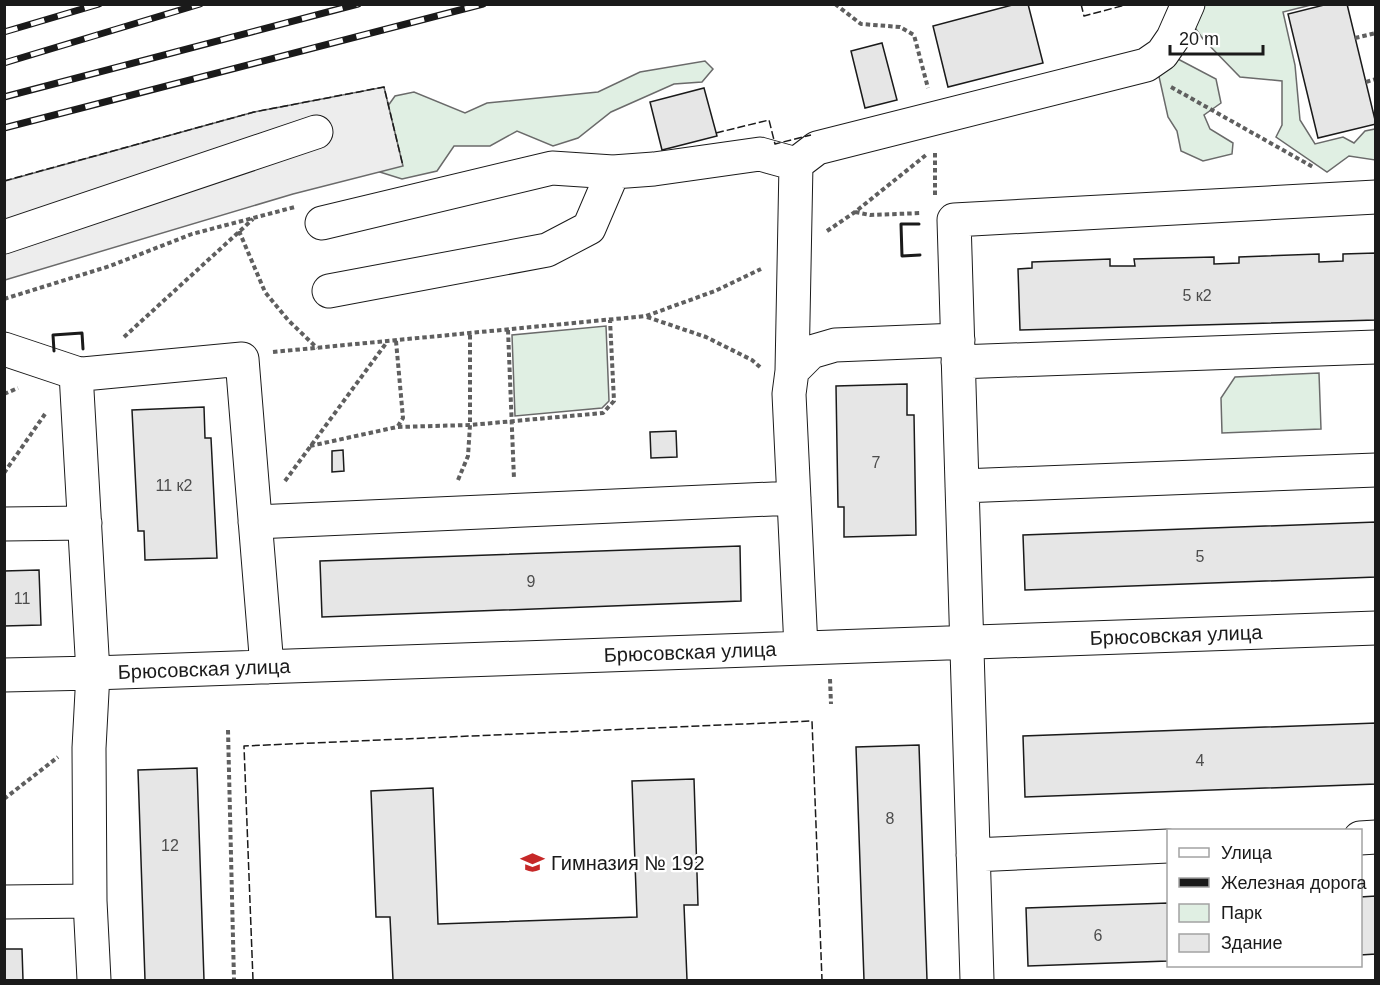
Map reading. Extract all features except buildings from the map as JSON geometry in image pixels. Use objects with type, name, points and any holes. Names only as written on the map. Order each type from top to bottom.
[{"type":"street","points":[[801,648],[791,383],[796,164],[817,147],[1146,64],[1162,54],[1173,38],[1188,4]]},
{"type":"street","points":[[4,237],[316,132]]},
{"type":"street","points":[[322,223],[552,168],[613,172],[654,169],[760,154],[796,164]]},
{"type":"street","points":[[329,291],[547,250],[589,228],[613,172]]},
{"type":"street","points":[[977,981],[954,220],[1362,197]]},
{"type":"street","points":[[791,383],[811,352],[835,345],[958,351],[1376,347]]},
{"type":"street","points":[[4,349],[80,374],[242,359],[267,667]]},
{"type":"street","points":[[80,374],[93,673],[89,748],[90,901],[94,981]]},
{"type":"street","points":[[962,486],[1376,470]]},
{"type":"street","points":[[255,522],[794,498]]},
{"type":"street","points":[[4,524],[85,523]]},
{"type":"street","name":"Брюсовская улица","points":[[4,675],[1376,628]]},
{"type":"street","points":[[973,855],[1167,846]]},
{"type":"street","points":[[4,902],[90,901]]},
{"type":"path","points":[[835,4],[861,24],[900,27],[914,35]]},
{"type":"path","points":[[1355,38],[1376,33]]},
{"type":"path","points":[[1146,64],[1170,87],[1362,197]]},
{"type":"path","points":[[1366,82],[1376,80]]},
{"type":"path","points":[[242,359],[262,353],[646,316],[715,291],[794,253],[855,212],[936,147]]},
{"type":"path","points":[[4,299],[110,266],[192,234],[294,207],[322,223]]},
{"type":"path","points":[[855,212],[870,215],[931,213]]},
{"type":"path","points":[[4,472],[61,391],[254,218]]},
{"type":"path","points":[[239,231],[265,292],[288,320],[317,348]]},
{"type":"path","points":[[646,316],[706,337],[791,383]]},
{"type":"path","points":[[310,446],[397,427],[470,425],[603,413],[614,401],[610,320]]},
{"type":"path","points":[[508,330],[515,510]]},
{"type":"path","points":[[436,514],[460,478],[468,456],[470,334]]},
{"type":"path","points":[[255,522],[387,341]]},
{"type":"path","points":[[396,341],[404,418],[397,427]]},
{"type":"path","points":[[228,730],[234,981]]},
{"type":"path","points":[[4,799],[65,751]]},
{"type":"green space","points":[[1198,5],[1311,5],[1283,12],[1295,65],[1300,120],[1315,144],[1343,137],[1354,143],[1365,131],[1375,129],[1375,160],[1349,156],[1327,172],[1276,137],[1282,125],[1282,81],[1240,77],[1203,39],[1188,18]]},
{"type":"green space","points":[[1176,58],[1216,79],[1221,103],[1204,115],[1210,129],[1233,143],[1232,154],[1203,161],[1181,151],[1177,131],[1168,117],[1158,72]]},
{"type":"green space","points":[[705,61],[713,69],[702,82],[674,84],[611,112],[578,138],[553,146],[517,131],[490,146],[454,146],[437,171],[402,179],[348,162],[395,96],[414,92],[465,113],[487,103],[598,92],[640,72]]},
{"type":"green space","points":[[606,326],[609,401],[602,408],[515,416],[512,335]]},
{"type":"green space","points":[[1319,373],[1321,429],[1222,433],[1221,398],[1235,377]]},
{"type":"shaded area","points":[[384,87],[403,166],[293,194],[5,280],[5,181],[254,112]]},
{"type":"railway","points":[[4,32],[99,4]]},
{"type":"railway","points":[[4,63],[200,4]]},
{"type":"railway","points":[[4,97],[358,4]]},
{"type":"railway","points":[[4,128],[483,4]]},
{"type":"fence","points":[[1081,4],[1084,16],[1129,4]]},
{"type":"fence","points":[[4,181],[254,112],[384,87],[403,166]]},
{"type":"fence","points":[[716,133],[769,120],[775,144],[811,135]]},
{"type":"fence","points":[[253,980],[244,746],[812,721],[822,980]]},
{"type":"wall","points":[[919,224],[901,224],[902,256],[920,255]]},
{"type":"wall","points":[[54,351],[53,335],[82,333],[83,349]]},
{"type":"place","name":"Гимназия № 192","points":[[533,863]]}]
